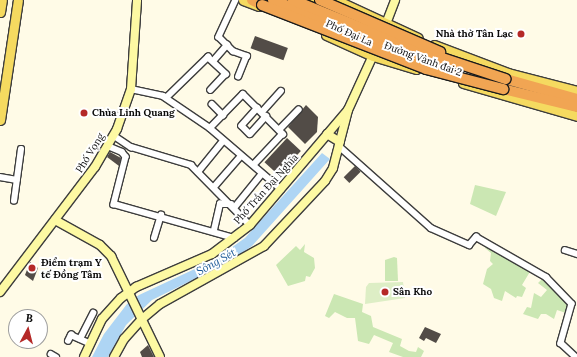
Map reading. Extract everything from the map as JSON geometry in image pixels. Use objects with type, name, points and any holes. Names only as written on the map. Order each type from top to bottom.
[{"type":"highway","points":[[252,0],[265,2],[419,67],[504,84]]},
{"type":"highway","name":"Đường Vành đai 2","points":[[273,0],[432,64],[504,84],[577,107]]},
{"type":"highway","name":"Đường Vành đai 2","points":[[293,0],[504,84],[577,99]]},
{"type":"highway","points":[[320,0],[504,84]]},
{"type":"main road","points":[[0,12],[2,0]]},
{"type":"main road","points":[[0,83],[12,0]]},
{"type":"main road","points":[[0,120],[18,0]]},
{"type":"main road","name":"Phố Đại La","points":[[243,0],[373,56],[577,116]]},
{"type":"main road","name":"Phố Đại La","points":[[310,0],[385,26],[451,54],[508,73],[577,91]]},
{"type":"main road","name":"Phố Đại La","points":[[336,0],[385,26]]},
{"type":"main road","name":"Phố Đại La","points":[[265,2],[377,45],[450,79]]},
{"type":"main road","points":[[330,26],[336,10]]},
{"type":"main road","points":[[296,22],[307,17]]},
{"type":"street","name":"Phố Vọng","points":[[0,292],[55,220],[108,146],[131,89],[137,0]]},
{"type":"street","points":[[236,0],[219,37],[227,45],[247,56],[239,76]]},
{"type":"street","name":"Phố Trần Đại Nghĩa","points":[[114,357],[124,338],[141,318],[160,304],[264,246],[330,174],[340,144],[348,110],[373,56],[395,0]]},
{"type":"street","points":[[214,60],[227,45]]},
{"type":"street","points":[[166,98],[206,57],[214,60],[226,74],[210,90]]},
{"type":"street","points":[[131,89],[166,98],[210,128],[281,190]]},
{"type":"street","points":[[266,116],[250,134],[242,126],[281,91]]},
{"type":"street","points":[[210,128],[243,94],[283,134],[254,165]]},
{"type":"street","points":[[212,104],[223,114]]},
{"type":"street","points":[[279,130],[298,110]]},
{"type":"street","name":"Phố Trần Đại Nghĩa","points":[[84,357],[89,343],[102,319],[130,295],[212,254],[250,225],[348,110]]},
{"type":"street","points":[[327,134],[369,169],[390,193],[431,228],[470,244],[476,237],[546,277],[572,304],[561,342],[576,357]]},
{"type":"street","points":[[113,135],[131,147],[191,165],[233,205],[250,225]]},
{"type":"street","points":[[198,172],[222,142]]},
{"type":"street","points":[[108,146],[122,152],[126,158],[114,204],[214,230],[234,238]]},
{"type":"street","points":[[14,201],[21,149]]},
{"type":"street","points":[[214,188],[240,157]]},
{"type":"street","points":[[233,205],[260,176]]},
{"type":"street","points":[[0,178],[17,180]]},
{"type":"street","points":[[214,230],[220,204],[233,205]]},
{"type":"street","points":[[154,238],[161,215]]},
{"type":"street","points":[[55,220],[100,245],[110,256],[160,357]]},
{"type":"street","points":[[565,250],[577,254]]},
{"type":"street","points":[[80,339],[93,313]]},
{"type":"street","points":[[68,342],[71,335],[89,343]]},
{"type":"green space","points":[[475,185],[506,192],[496,216],[470,204]]},
{"type":"green space","points":[[305,244],[304,252],[314,258],[315,268],[310,277],[306,276],[305,281],[288,286],[276,265],[296,246],[300,250]]},
{"type":"green space","points":[[488,245],[531,270],[522,285],[526,288],[522,297],[517,296],[516,298],[505,291],[502,301],[494,298],[491,289],[483,284],[487,269],[493,264],[490,261],[491,253],[485,248]]},
{"type":"green space","points":[[394,257],[397,258],[398,281],[385,281],[385,260]]},
{"type":"green space","points":[[544,277],[568,302],[566,313],[557,310],[554,319],[546,314],[541,314],[538,319],[523,314],[527,307],[531,308],[534,293],[541,297],[547,290],[538,283]]},
{"type":"green space","name":"Sân Kho","points":[[403,282],[405,298],[365,304],[366,287],[369,283]]},
{"type":"green space","points":[[334,294],[363,304],[362,312],[371,316],[373,327],[402,339],[400,346],[409,351],[416,352],[418,347],[424,351],[421,357],[403,357],[389,352],[393,343],[374,335],[369,344],[358,341],[355,318],[347,318],[335,312],[329,318],[325,316]]},
{"type":"water","name":"Sông Sét","points":[[322,153],[330,159],[252,246],[229,262],[152,300],[126,325],[108,357],[92,357],[104,334],[127,304],[139,295],[214,260],[245,238]]},
{"type":"building","points":[[255,36],[288,48],[283,60],[251,48]]},
{"type":"building","points":[[306,105],[318,117],[317,132],[305,144],[288,127]]},
{"type":"building","points":[[287,138],[301,151],[278,175],[264,162]]},
{"type":"building","points":[[110,152],[121,158],[119,166],[107,157]]},
{"type":"building","points":[[355,166],[361,172],[349,183],[344,177]]},
{"type":"building","points":[[30,262],[38,268],[33,281],[25,275]]},
{"type":"building","points":[[425,327],[441,334],[436,343],[426,338],[424,341],[419,338]]},
{"type":"building","points":[[148,345],[154,357],[142,357],[140,352]]},
{"type":"place","name":"Nhà thờ Tân Lạc","points":[[521,34]]},
{"type":"place","name":"Chùa Linh Quang","points":[[84,113]]},
{"type":"place","name":"Điểm trạm Y tế Đồng Tâm","points":[[32,268]]},
{"type":"place","name":"Sân Kho","points":[[385,292]]}]
